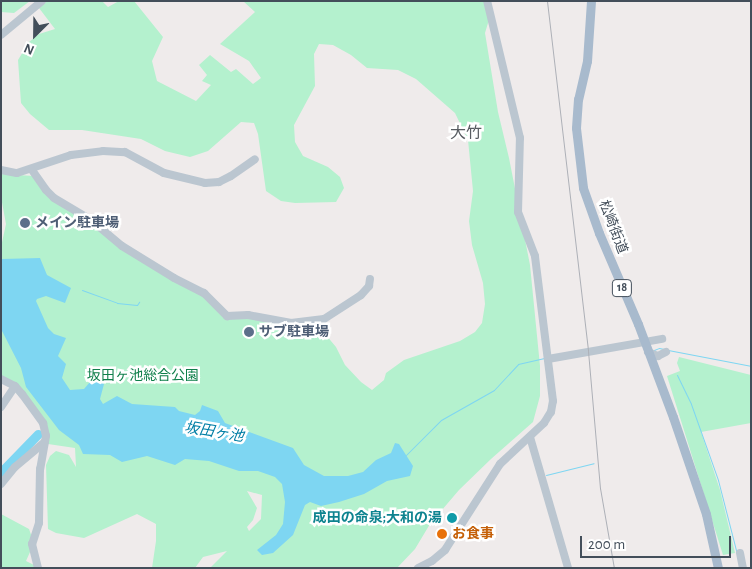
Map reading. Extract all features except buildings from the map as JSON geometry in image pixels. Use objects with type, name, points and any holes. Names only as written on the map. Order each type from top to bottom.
[{"type":"main road","name":"松崎街道","points":[[590,1],[587,60],[578,99],[576,128],[578,162],[583,188],[598,232],[644,341],[696,482],[706,514],[718,568]]},
{"type":"street","points":[[1,35],[16,26],[42,1]]},
{"type":"street","points":[[418,568],[432,561],[445,550],[500,464],[544,423],[551,412],[552,389],[535,256],[518,212],[520,138],[488,1]]},
{"type":"street","points":[[1,170],[17,173],[32,170],[71,155],[103,151],[125,152],[164,173],[206,183],[225,179],[243,169],[255,159]]},
{"type":"street","points":[[32,170],[54,198],[91,220],[122,246],[174,278],[204,293],[228,317],[248,315],[292,323],[324,319],[363,293],[369,286],[370,279]]},
{"type":"street","points":[[548,359],[662,339]]},
{"type":"street","points":[[648,352],[658,356],[666,352]]},
{"type":"street","points":[[1,378],[14,386],[43,423],[45,442],[40,470],[39,523],[32,544],[38,568]]},
{"type":"street","points":[[1,407],[14,386]]},
{"type":"street","points":[[530,437],[568,568]]},
{"type":"street","points":[[1,484],[15,467],[45,442]]},
{"type":"street","points":[[740,553],[743,568]]},
{"type":"green space","points":[[1,1],[30,1],[14,13],[1,12]]},
{"type":"green space","name":"坂田ヶ池総合公園","points":[[47,1],[102,1],[108,7],[119,1],[134,1],[163,37],[152,61],[157,81],[196,101],[211,85],[202,81],[207,75],[199,65],[210,55],[231,72],[236,69],[253,84],[261,78],[249,61],[220,44],[255,12],[243,1],[489,1],[491,13],[485,33],[498,112],[530,265],[540,366],[540,396],[533,422],[459,490],[430,524],[415,549],[397,568],[210,568],[227,551],[203,557],[195,568],[152,568],[156,541],[156,524],[137,514],[84,538],[56,533],[48,529],[46,465],[50,456],[56,451],[69,455],[76,467],[75,448],[48,444],[48,428],[1,376],[1,247],[6,224],[1,197],[1,174],[34,176],[47,195],[203,294],[221,315],[316,323],[336,347],[345,365],[361,382],[372,390],[384,380],[386,373],[404,360],[460,341],[475,332],[482,323],[485,304],[483,283],[472,245],[469,221],[473,191],[468,140],[455,113],[416,79],[398,70],[367,68],[351,55],[333,45],[319,44],[314,54],[315,86],[294,125],[295,142],[303,156],[328,167],[340,177],[344,188],[336,202],[295,203],[281,201],[266,191],[258,134],[254,123],[241,122],[208,151],[190,157],[165,151],[141,139],[82,130],[49,130],[30,114],[21,103],[18,60],[29,42],[39,34],[55,29],[39,8]],"holes":[[[247,491],[262,495],[261,519],[249,531],[247,527],[253,520],[257,508]]]},
{"type":"green space","points":[[679,357],[751,375],[751,423],[701,432],[720,490],[735,553],[723,555],[667,376],[680,371],[677,363]]},
{"type":"green space","points":[[1,514],[29,529],[34,543],[26,561],[40,568],[1,568]]},
{"type":"water","name":"坂田ヶ池","points":[[40,258],[47,275],[71,288],[65,303],[46,296],[36,301],[48,328],[54,334],[66,338],[58,356],[66,364],[62,378],[70,390],[84,389],[90,382],[99,380],[104,384],[100,399],[103,404],[117,396],[132,404],[175,407],[179,411],[195,415],[200,411],[202,405],[218,411],[225,423],[293,448],[304,465],[324,476],[348,476],[363,472],[376,460],[391,453],[395,443],[399,444],[413,466],[410,476],[387,481],[364,494],[339,502],[321,506],[310,502],[305,505],[293,535],[273,553],[262,555],[257,550],[276,535],[283,524],[285,502],[282,484],[275,477],[258,471],[239,471],[209,461],[185,459],[175,465],[147,456],[122,462],[110,455],[83,454],[79,445],[59,430],[26,387],[21,368],[1,329],[2,259]]},
{"type":"waterway","points":[[82,290],[117,303],[137,305],[139,302]]},
{"type":"waterway","points":[[654,350],[664,349]]},
{"type":"waterway","points":[[668,350],[751,366]]},
{"type":"waterway","points":[[406,455],[441,420],[494,390],[518,364],[544,358]]},
{"type":"waterway","points":[[677,375],[691,404],[718,480],[737,554]]},
{"type":"waterway","points":[[1,472],[38,434]]},
{"type":"waterway","points":[[546,475],[594,463]]},
{"type":"railway","points":[[547,1],[588,351],[600,488],[614,568]]},
{"type":"place","name":"メイン駐車場","points":[[25,223]]},
{"type":"place","name":"サブ駐車場","points":[[249,332]]},
{"type":"place","name":"成田の命泉;大和の湯","points":[[452,518]]},
{"type":"place","name":"お食事","points":[[442,534]]},
{"type":"district","name":"大竹","points":[[466,133]]}]
